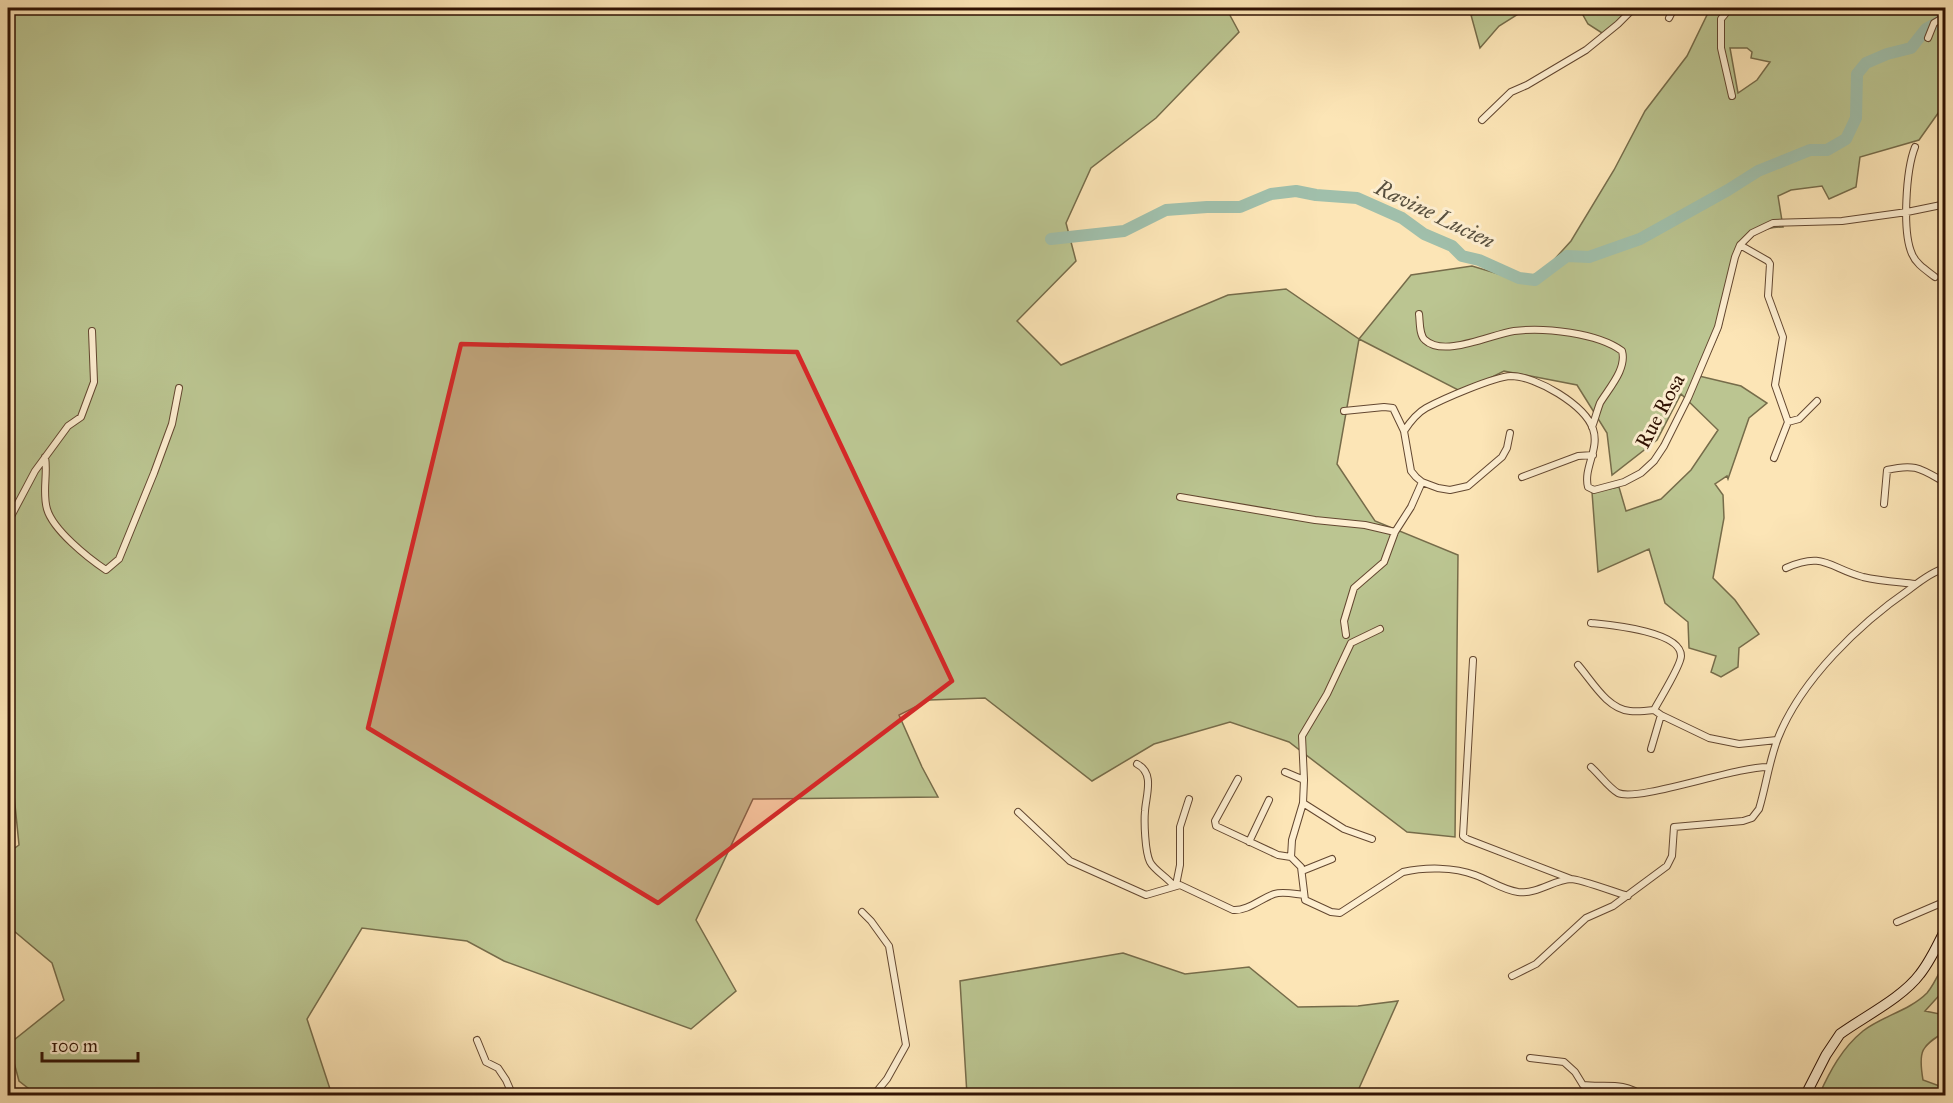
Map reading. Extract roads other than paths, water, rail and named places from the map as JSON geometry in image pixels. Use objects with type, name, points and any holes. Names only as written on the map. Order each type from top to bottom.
[{"type":"street","points":[[1482,120],[1511,92],[1527,86],[1586,50],[1634,8]]},
{"type":"street","points":[[1669,18],[1674,8]]},
{"type":"street","points":[[1730,8],[1721,19],[1721,48],[1732,96]]},
{"type":"street","points":[[1928,38],[1934,23],[1946,16]]},
{"type":"street","points":[[1915,147],[1908,183],[1907,212],[1911,253],[1921,267],[1935,277]]},
{"type":"street","points":[[1774,458],[1788,422],[1775,385],[1783,337],[1768,296],[1770,264],[1740,245],[1752,233],[1773,223],[1828,222],[1907,212],[1946,204]]},
{"type":"street","name":"Rue Rosa","points":[[1419,314],[1422,338],[1439,346],[1479,341],[1518,330],[1588,335],[1612,344],[1622,351],[1624,357],[1622,367],[1599,406],[1593,427],[1595,438],[1587,483],[1588,487],[1594,490],[1624,482],[1641,473],[1654,460],[1673,430],[1718,327],[1740,245]]},
{"type":"street","points":[[8,522],[35,471],[68,426],[81,417],[94,382],[92,331]]},
{"type":"street","points":[[1404,430],[1411,420],[1425,409],[1494,379],[1514,376],[1532,381],[1568,399],[1593,427]]},
{"type":"street","points":[[45,457],[47,509],[54,525],[106,570],[119,559],[154,473],[172,424],[179,388]]},
{"type":"street","points":[[1788,422],[1799,419],[1817,400]]},
{"type":"street","points":[[1344,411],[1389,406],[1393,408],[1404,430],[1411,471],[1422,482],[1450,490],[1468,486],[1502,457],[1507,448],[1510,433]]},
{"type":"street","points":[[1522,477],[1578,456],[1593,455]]},
{"type":"street","points":[[1884,504],[1887,470],[1904,466],[1917,467],[1946,483]]},
{"type":"street","points":[[1346,635],[1344,621],[1354,588],[1384,562],[1395,532],[1411,507],[1422,482]]},
{"type":"street","points":[[1180,497],[1315,520],[1365,525],[1395,532]]},
{"type":"street","points":[[1785,568],[1799,562],[1823,561],[1861,577],[1916,585]]},
{"type":"street","points":[[1512,976],[1536,964],[1587,918],[1613,906],[1667,866],[1671,860],[1674,827],[1743,821],[1752,818],[1759,810],[1777,740],[1789,715],[1820,670],[1879,611],[1916,585],[1946,568]]},
{"type":"street","points":[[1591,622],[1654,634],[1675,644],[1679,649],[1680,660],[1654,710]]},
{"type":"street","points":[[1291,857],[1292,840],[1303,803],[1302,736],[1327,694],[1351,643],[1380,629]]},
{"type":"street","points":[[1473,660],[1463,836],[1571,879],[1628,896]]},
{"type":"street","points":[[1578,665],[1608,701],[1618,709],[1654,710],[1709,738],[1739,744],[1777,740]]},
{"type":"street","points":[[1651,749],[1661,715]]},
{"type":"street","points":[[1137,764],[1146,774],[1148,786],[1145,810],[1149,856],[1154,866],[1174,885],[1236,910],[1274,894],[1304,895]]},
{"type":"street","points":[[1591,767],[1618,793],[1635,795],[1726,774],[1769,767]]},
{"type":"street","points":[[1285,772],[1304,780]]},
{"type":"street","points":[[1238,778],[1215,823],[1216,826],[1278,855],[1291,857],[1299,863],[1304,895],[1309,902],[1337,913],[1403,872],[1412,870],[1456,870],[1473,874],[1512,891],[1522,892],[1530,892],[1571,879]]},
{"type":"street","points":[[1174,885],[1180,865],[1180,827],[1189,800]]},
{"type":"street","points":[[1249,842],[1269,800]]},
{"type":"street","points":[[1303,803],[1341,828],[1372,839]]},
{"type":"street","points":[[1018,812],[1070,861],[1146,895],[1174,885]]},
{"type":"street","points":[[1302,871],[1332,859]]},
{"type":"street","points":[[1897,922],[1946,901]]},
{"type":"street","points":[[862,912],[872,921],[889,946],[906,1045],[887,1079],[873,1095]]},
{"type":"street","points":[[1805,1095],[1840,1034],[1904,990],[1919,976],[1946,928]]},
{"type":"street","points":[[477,1040],[486,1062],[498,1068],[513,1095]]},
{"type":"street","points":[[1530,1058],[1564,1062],[1575,1072],[1583,1085],[1594,1087],[1620,1085],[1642,1095]]},
{"type":"waterway","name":"Ravine Lucien","points":[[1051,239],[1124,231],[1166,210],[1240,207],[1271,194],[1296,191],[1357,198],[1402,218],[1424,234],[1452,246],[1462,256],[1479,260],[1519,278],[1535,280],[1567,256],[1589,257],[1640,239],[1758,171],[1810,150],[1827,150],[1846,139],[1856,118],[1857,74],[1866,63],[1887,54],[1911,48],[1926,29],[1944,19]]}]
